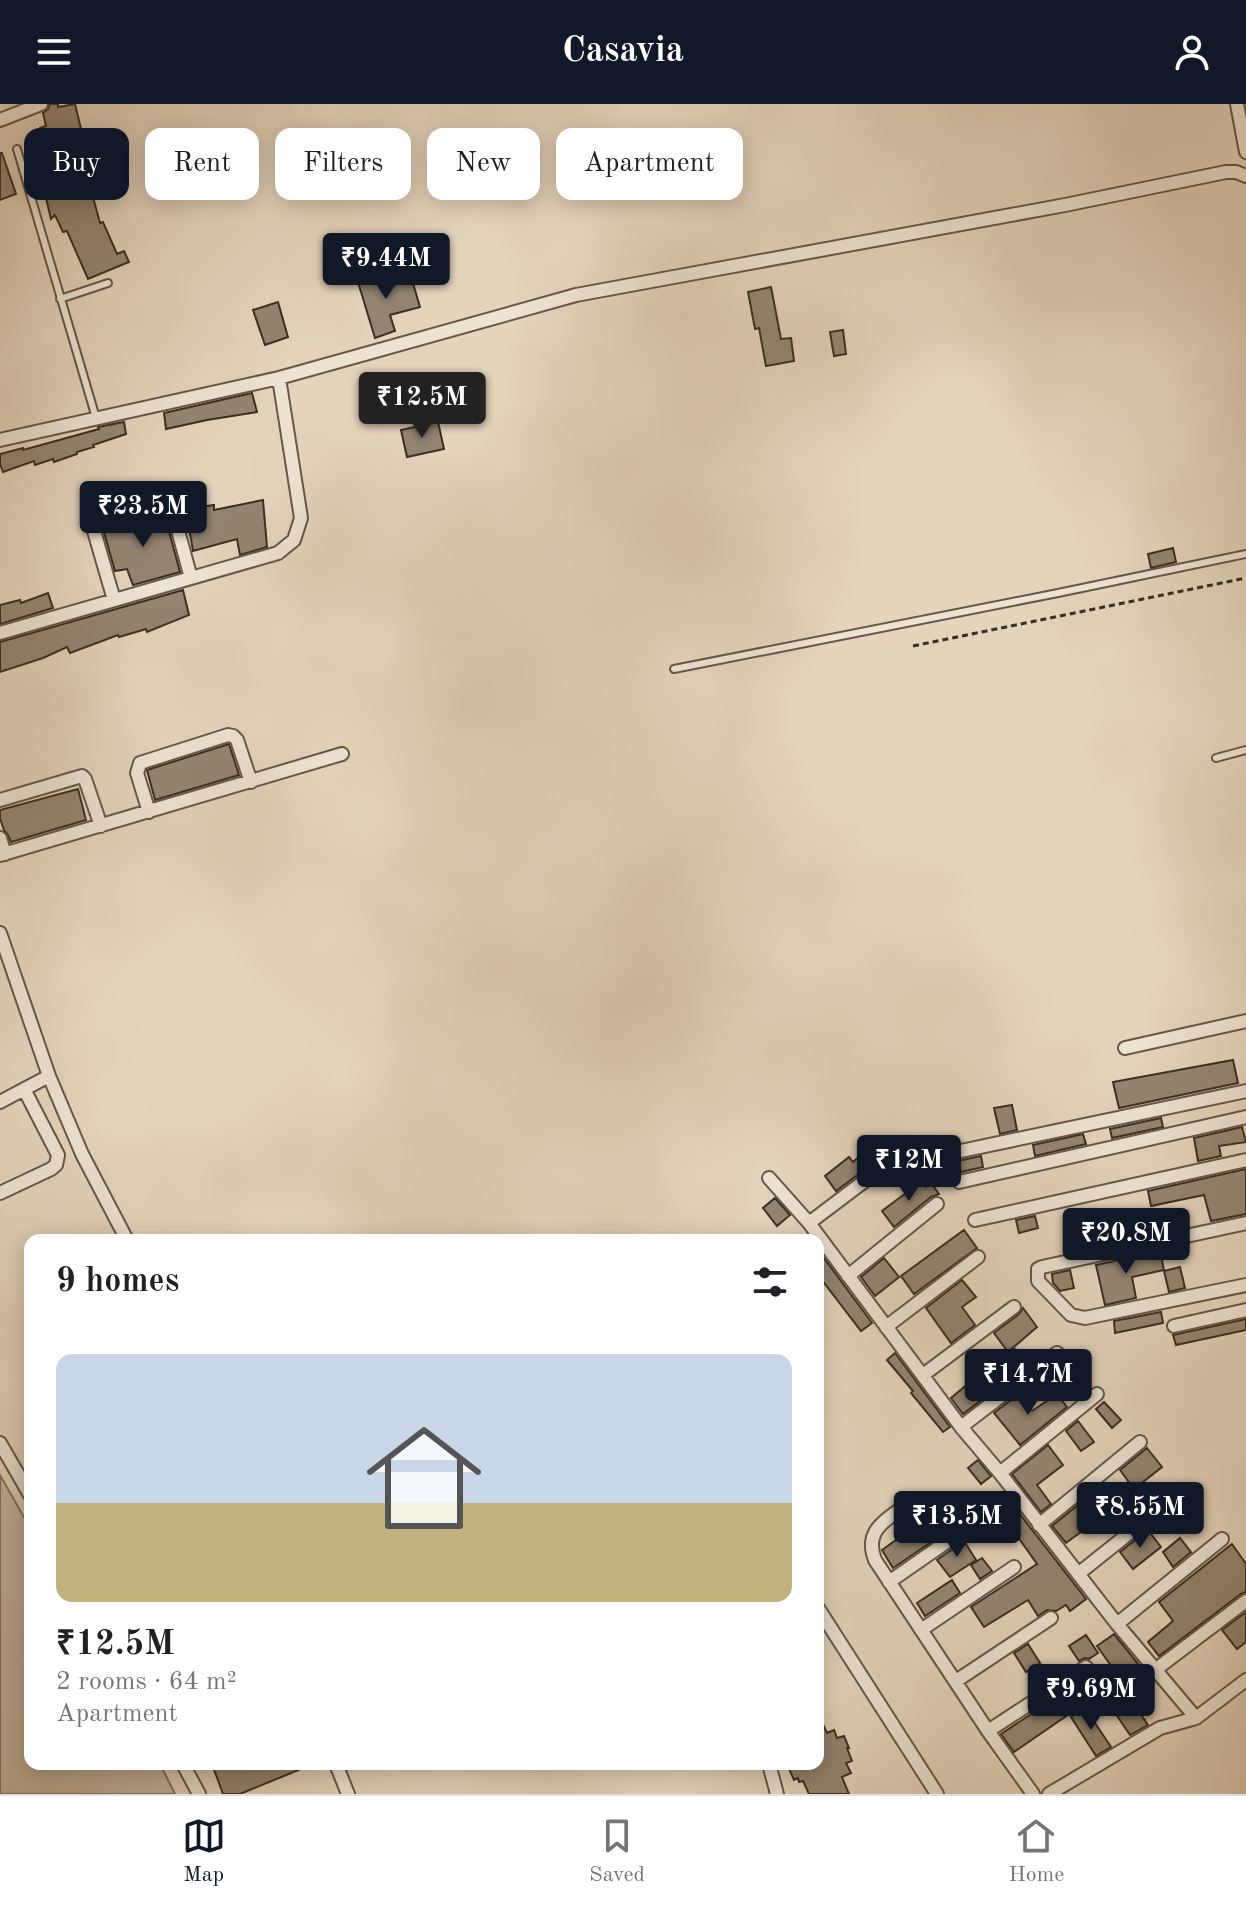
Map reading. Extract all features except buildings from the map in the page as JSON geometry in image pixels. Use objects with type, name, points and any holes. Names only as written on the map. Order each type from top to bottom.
[{"type":"street","points":[[1,116],[41,104]]},
{"type":"street","points":[[1237,104],[1246,152]]},
{"type":"street","points":[[0,440],[279,378],[576,295],[1065,205],[1226,172],[1246,174]]},
{"type":"street","points":[[0,633],[278,553],[294,540],[301,518],[279,378]]},
{"type":"street","points":[[173,512],[191,578]]},
{"type":"street","points":[[94,531],[114,600]]},
{"type":"street","points":[[149,812],[137,773],[140,763],[228,735],[237,740],[251,782]]},
{"type":"street","points":[[0,838],[3,855],[342,754]]},
{"type":"street","points":[[0,800],[82,776],[101,826]]},
{"type":"street","points":[[0,933],[49,1076],[82,1154],[124,1234]]},
{"type":"street","points":[[1125,1048],[1246,1021]]},
{"type":"street","points":[[0,1102],[49,1076]]},
{"type":"street","points":[[0,1193],[51,1169],[58,1160],[24,1089]]},
{"type":"street","points":[[923,1159],[1246,1091]]},
{"type":"street","points":[[959,1182],[1246,1117]]},
{"type":"street","points":[[809,1223],[899,1155]]},
{"type":"street","points":[[975,1220],[1246,1160]]},
{"type":"street","points":[[769,1178],[817,1234]]},
{"type":"street","points":[[848,1276],[937,1204]]},
{"type":"street","points":[[1246,1223],[1042,1267],[1036,1274],[1038,1281],[1071,1315],[1085,1318],[1246,1285]]},
{"type":"street","points":[[824,1243],[961,1427],[1117,1624],[1196,1718]]},
{"type":"street","points":[[886,1327],[978,1257]]},
{"type":"street","points":[[923,1375],[1014,1307]]},
{"type":"street","points":[[1174,1326],[1246,1310]]},
{"type":"street","points":[[961,1427],[1057,1353]]},
{"type":"street","points":[[1000,1473],[1097,1394]]},
{"type":"street","points":[[1039,1525],[1140,1442]]},
{"type":"street","points":[[0,1443],[24,1485]]},
{"type":"street","points":[[1078,1574],[1182,1491]]},
{"type":"street","points":[[909,1503],[876,1528],[871,1540],[872,1553],[988,1731],[1033,1794]]},
{"type":"street","points":[[889,1582],[981,1518]]},
{"type":"street","points":[[1117,1624],[1222,1539]]},
{"type":"street","points":[[921,1630],[1014,1567]]},
{"type":"street","points":[[1155,1670],[1246,1601]]},
{"type":"street","points":[[824,1617],[937,1794]]},
{"type":"street","points":[[956,1681],[1051,1618]]},
{"type":"street","points":[[988,1731],[1086,1667]]},
{"type":"street","points":[[1049,1794],[1160,1728],[1196,1718],[1246,1680]]},
{"type":"street","points":[[186,1770],[199,1794]]},
{"type":"street","points":[[338,1770],[348,1794]]},
{"type":"street","points":[[771,1770],[777,1794]]},
{"type":"lane","points":[[17,149],[97,418]]},
{"type":"lane","points":[[60,299],[108,283]]},
{"type":"lane","points":[[674,669],[1246,554]]},
{"type":"lane","points":[[1216,758],[1246,750]]},
{"type":"path","points":[[913,646],[1246,578]]},
{"type":"shaded area","points":[[0,1475],[24,1517],[24,1770],[163,1770],[175,1794],[0,1794]]}]
